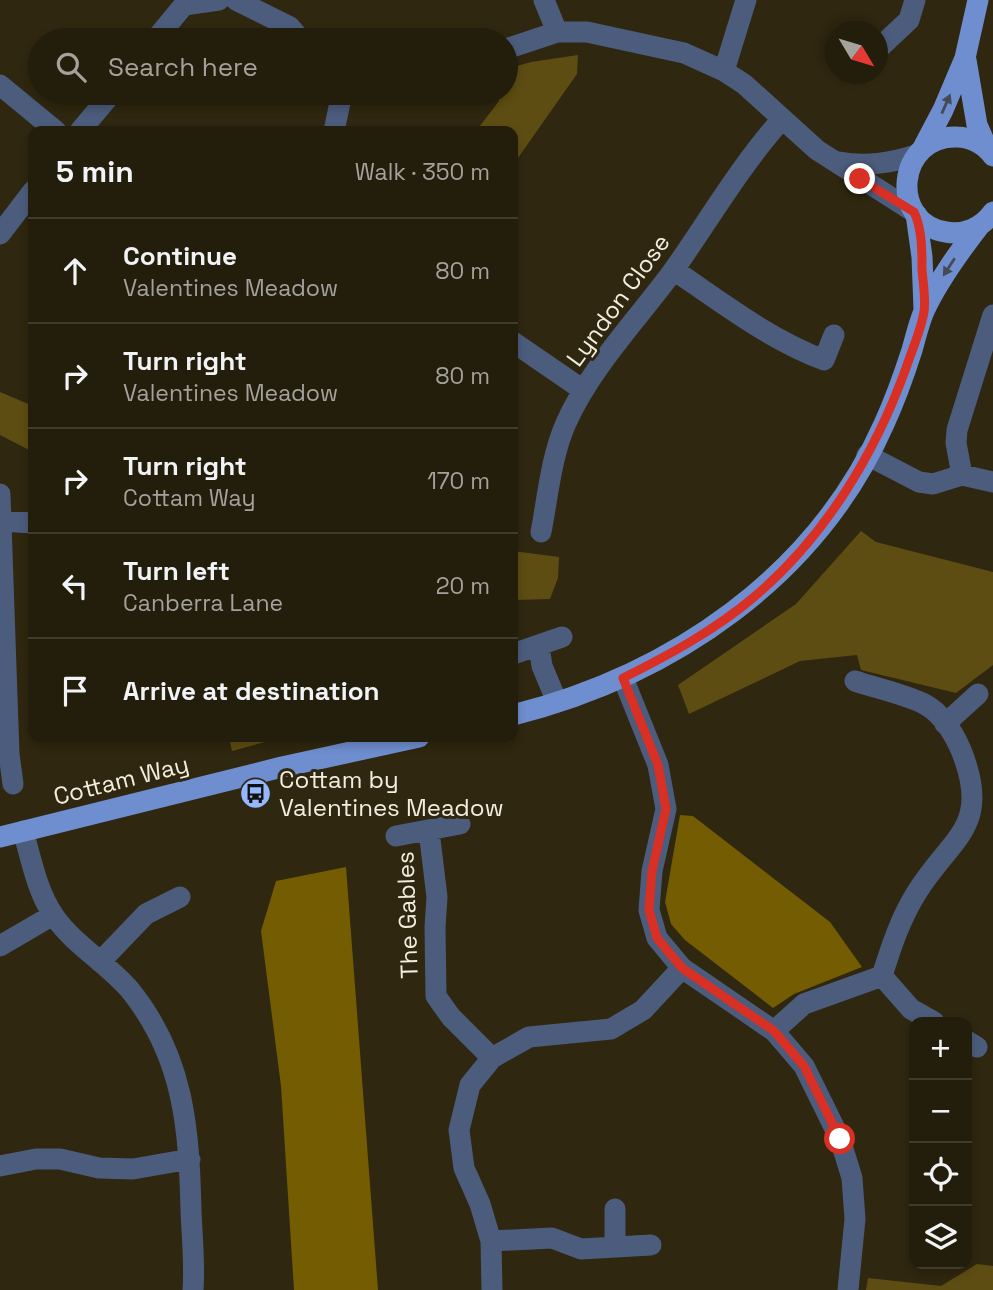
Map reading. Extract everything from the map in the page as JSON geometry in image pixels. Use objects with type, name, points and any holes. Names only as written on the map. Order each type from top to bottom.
[{"type":"main road","points":[[924,312],[922,257],[915,213],[908,198],[906,183],[909,168],[943,110],[965,58],[978,0]]},
{"type":"main road","points":[[965,58],[977,125],[992,154]]},
{"type":"main road","points":[[919,152],[934,141],[948,136],[977,142],[992,154]]},
{"type":"main road","points":[[915,213],[926,224],[939,231],[953,233],[967,231],[989,217]]},
{"type":"main road","points":[[518,714],[623,678],[690,642],[754,597],[782,571],[844,495],[897,394],[924,312],[951,264],[989,217]]},
{"type":"main road","name":"Cottam Way","points":[[0,837],[282,767],[396,742]]},
{"type":"street","points":[[164,28],[182,3],[219,0]]},
{"type":"street","points":[[236,0],[291,28]]},
{"type":"street","points":[[544,0],[557,32]]},
{"type":"street","points":[[724,71],[746,0]]},
{"type":"street","points":[[888,40],[909,20],[915,0]]},
{"type":"street","points":[[518,45],[557,32],[587,33],[684,53],[724,71],[744,84],[817,150],[915,213]]},
{"type":"street","points":[[0,85],[50,126]]},
{"type":"street","points":[[84,126],[102,105]]},
{"type":"street","points":[[335,126],[339,105]]},
{"type":"street","name":"Lyndon Close","points":[[541,532],[554,461],[565,425],[583,390],[674,270],[742,168],[782,119]]},
{"type":"street","points":[[839,162],[868,165],[897,161],[919,152]]},
{"type":"street","points":[[0,234],[28,198]]},
{"type":"street","points":[[674,270],[760,329],[824,360],[834,335]]},
{"type":"street","points":[[962,475],[956,443],[957,430],[993,315]]},
{"type":"street","points":[[518,345],[583,390]]},
{"type":"street","points":[[867,455],[919,482],[933,484],[962,475],[993,482]]},
{"type":"street","points":[[0,494],[9,754],[13,784]]},
{"type":"street","points":[[1,521],[28,523]]},
{"type":"street","points":[[518,652],[562,637]]},
{"type":"street","points":[[539,646],[542,666],[557,702]]},
{"type":"street","points":[[623,678],[658,765],[666,809],[652,871],[649,910],[657,938],[682,968],[774,1031],[804,1066],[840,1139],[852,1178],[855,1219],[848,1290]]},
{"type":"street","points":[[855,681],[927,705],[954,732],[970,772],[972,807],[959,839],[917,891],[896,935],[882,976]]},
{"type":"street","points":[[945,724],[978,694]]},
{"type":"street","name":"The Gables","points":[[396,836],[460,824]]},
{"type":"street","points":[[23,831],[34,869],[53,915],[129,989],[163,1043],[177,1077],[190,1159],[193,1290]]},
{"type":"street","name":"The Gables","points":[[429,831],[437,897],[436,996],[450,1017],[492,1058]]},
{"type":"street","points":[[100,962],[146,914],[180,897]]},
{"type":"street","points":[[0,946],[53,915]]},
{"type":"street","points":[[492,1290],[491,1241],[480,1204],[464,1168],[459,1130],[470,1085],[492,1058],[529,1037],[611,1029],[643,1010],[682,968]]},
{"type":"street","points":[[774,1031],[804,1004],[882,976]]},
{"type":"street","points":[[882,976],[911,1009],[925,1017]]},
{"type":"street","points":[[0,1166],[36,1159],[60,1159],[99,1168],[133,1169],[190,1159]]},
{"type":"street","points":[[615,1209],[615,1246]]},
{"type":"street","points":[[491,1241],[552,1238],[581,1249],[651,1245]]},
{"type":"shaded area","points":[[578,55],[577,74],[518,158],[518,126],[480,126],[496,105],[518,105],[518,66]]},
{"type":"shaded area","points":[[0,392],[28,404],[28,449],[0,435]]},
{"type":"shaded area","points":[[861,531],[876,542],[993,572],[993,665],[956,693],[861,670],[857,655],[800,661],[689,714],[678,685],[796,604]]},
{"type":"shaded area","points":[[518,552],[559,557],[558,578],[550,599],[518,600]]},
{"type":"shaded area","points":[[230,742],[265,742],[232,751]]},
{"type":"shaded area","points":[[680,815],[693,816],[830,922],[862,967],[794,994],[773,1008],[685,940],[671,924],[665,902]]},
{"type":"shaded area","points":[[346,867],[378,1290],[294,1290],[281,1086],[261,931],[276,881]]},
{"type":"shaded area","points":[[977,1264],[993,1266],[993,1290],[866,1290],[868,1278],[941,1286]]},
{"type":"place","name":"Cottam by Valentines Meadow","points":[[256,793]]},
{"type":"route","points":[[840,1139],[804,1066],[774,1031],[682,968],[657,938],[649,910],[652,871],[666,809],[658,765],[623,678],[690,642],[754,597],[782,571],[844,495],[883,426],[897,394],[924,312],[922,257],[914,212],[860,179]]}]
